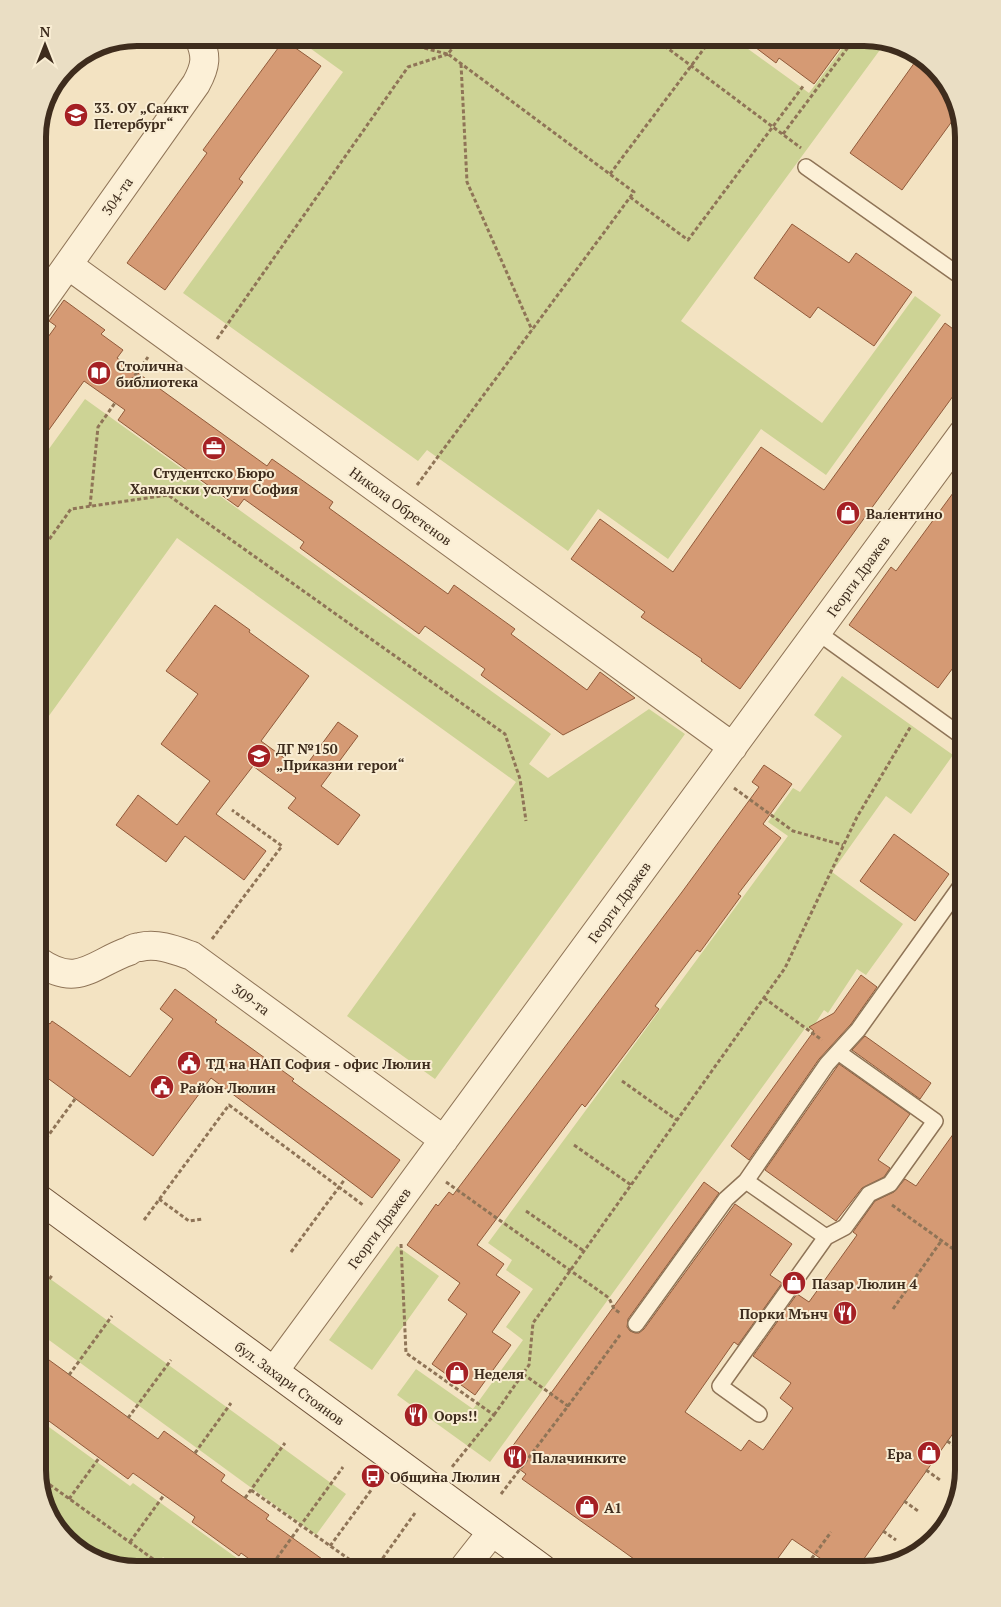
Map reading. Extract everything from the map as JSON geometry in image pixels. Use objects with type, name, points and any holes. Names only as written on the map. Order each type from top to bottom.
[{"type":"street","name":"304-та","points":[[46,295],[196,84],[204,67],[202,46]]},
{"type":"street","name":"Никола Обретенов","points":[[68,266],[733,747]]},
{"type":"street","name":"Георги Дражев","points":[[274,1371],[817,632],[955,452]]},
{"type":"street","name":"309-та","points":[[46,966],[64,973],[79,973],[93,969],[114,956],[140,946],[167,946],[192,956],[444,1140]]},
{"type":"street","name":"бул. Захари Стоянов","points":[[46,1204],[532,1561]]},
{"type":"street","points":[[469,1561],[492,1532]]},
{"type":"lane","points":[[806,167],[955,272]]},
{"type":"lane","points":[[817,632],[955,731]]},
{"type":"lane","points":[[633,1322],[726,1199],[746,1181],[827,1064],[858,1030],[955,894]]},
{"type":"lane","points":[[759,1414],[720,1386],[826,1237],[846,1227],[869,1194],[890,1184],[935,1121],[838,1052]]},
{"type":"lane","points":[[746,1181],[826,1237]]},
{"type":"path","points":[[401,506],[634,192],[448,54],[417,46]]},
{"type":"path","points":[[201,362],[408,67],[448,54],[454,46]]},
{"type":"path","points":[[665,46],[801,147],[806,167]]},
{"type":"path","points":[[610,174],[706,46]]},
{"type":"path","points":[[783,134],[849,46]]},
{"type":"path","points":[[461,63],[467,182],[532,330]]},
{"type":"path","points":[[630,197],[688,240],[804,85]]},
{"type":"path","points":[[90,506],[98,427],[115,403]]},
{"type":"path","points":[[46,544],[71,509],[168,495],[505,734],[520,779],[526,821]]},
{"type":"path","points":[[455,1463],[494,1415],[529,1365],[533,1323],[785,968],[857,818],[922,707]]},
{"type":"path","points":[[714,773],[793,831],[844,846]]},
{"type":"path","points":[[197,960],[282,846],[232,810]]},
{"type":"path","points":[[764,998],[838,1052]]},
{"type":"path","points":[[622,1081],[677,1120]]},
{"type":"path","points":[[46,1139],[75,1099]]},
{"type":"path","points":[[144,1220],[229,1106],[339,1187],[392,1211],[406,1352],[494,1415]]},
{"type":"path","points":[[574,1145],[632,1185]]},
{"type":"path","points":[[424,1166],[609,1298],[614,1309],[633,1322],[501,1494]]},
{"type":"path","points":[[291,1252],[345,1179]]},
{"type":"path","points":[[873,1192],[955,1249]]},
{"type":"path","points":[[159,1199],[189,1221],[203,1218]]},
{"type":"path","points":[[526,1210],[584,1252]]},
{"type":"path","points":[[893,1309],[942,1240]]},
{"type":"path","points":[[46,1284],[53,1274]]},
{"type":"path","points":[[69,1375],[112,1316]]},
{"type":"path","points":[[128,1418],[171,1360]]},
{"type":"path","points":[[523,1374],[568,1406]]},
{"type":"path","points":[[194,1453],[231,1403]]},
{"type":"path","points":[[947,1441],[955,1446]]},
{"type":"path","points":[[245,1498],[286,1443]]},
{"type":"path","points":[[69,1498],[99,1458]]},
{"type":"path","points":[[274,1561],[343,1467]]},
{"type":"path","points":[[926,1470],[940,1480]]},
{"type":"path","points":[[47,1483],[157,1561]]},
{"type":"path","points":[[330,1546],[372,1489]]},
{"type":"path","points":[[251,1490],[351,1561]]},
{"type":"path","points":[[130,1542],[164,1495]]},
{"type":"path","points":[[904,1501],[918,1510]]},
{"type":"path","points":[[381,1561],[416,1513]]},
{"type":"path","points":[[883,1531],[896,1540]]},
{"type":"path","points":[[810,1561],[831,1532]]},
{"type":"path","points":[[827,1537],[833,1540]]},
{"type":"green space","points":[[307,46],[744,46],[809,93],[844,46],[881,48],[681,321],[822,423],[915,296],[941,315],[826,475],[761,429],[668,559],[598,509],[568,551],[427,450],[418,461],[183,293],[343,72]]},
{"type":"green space","points":[[85,399],[551,734],[529,764],[548,778],[649,709],[685,734],[435,1079],[347,1016],[516,782],[177,538],[46,720],[46,453]]},
{"type":"green space","points":[[842,676],[953,755],[911,814],[886,796],[832,872],[903,924],[866,975],[857,969],[828,1013],[824,1010],[811,1030],[806,1027],[490,1462],[397,1395],[416,1369],[473,1409],[523,1340],[506,1327],[533,1289],[506,1270],[512,1260],[488,1243],[788,836],[768,822],[793,788],[800,792],[842,736],[814,715]]},
{"type":"green space","points":[[397,1246],[439,1276],[372,1370],[329,1340]]},
{"type":"green space","points":[[46,1276],[346,1494],[316,1535],[46,1338]]},
{"type":"green space","points":[[46,1425],[130,1486],[133,1483],[241,1561],[169,1561],[163,1557],[160,1561],[131,1561],[108,1556],[87,1545],[69,1530],[56,1510],[48,1488],[46,1476]]},
{"type":"building","points":[[280,46],[293,46],[321,66],[239,179],[243,182],[165,290],[127,263],[207,153],[203,150]]},
{"type":"building","points":[[754,46],[842,46],[814,84],[779,58],[776,63]]},
{"type":"building","points":[[915,62],[924,69],[932,77],[945,97],[953,120],[902,190],[850,153]]},
{"type":"building","points":[[792,224],[849,263],[856,253],[912,292],[874,346],[818,307],[810,318],[754,278]]},
{"type":"building","points":[[64,300],[105,330],[101,334],[123,350],[117,358],[267,466],[272,459],[333,502],[329,508],[448,594],[454,585],[515,629],[511,634],[587,690],[600,672],[635,698],[563,735],[481,675],[485,669],[425,626],[419,634],[300,548],[304,542],[244,499],[238,507],[118,420],[125,410],[84,381],[46,434],[46,340],[56,326],[49,321]]},
{"type":"building","points":[[945,323],[955,330],[955,393],[740,689],[701,661],[702,659],[641,617],[645,612],[571,559],[600,519],[673,572],[761,447],[824,490]]},
{"type":"building","points":[[955,490],[955,665],[938,688],[849,625],[891,567],[896,571]]},
{"type":"building","points":[[215,605],[309,676],[261,741],[302,771],[338,722],[358,736],[321,786],[360,815],[338,845],[288,808],[296,798],[253,766],[216,814],[266,851],[244,880],[185,836],[166,862],[116,825],[138,795],[177,825],[210,781],[161,744],[198,694],[166,671]]},
{"type":"building","points":[[764,765],[792,784],[763,824],[781,838],[738,894],[741,896],[700,952],[697,950],[655,1006],[659,1009],[585,1107],[582,1104],[477,1245],[504,1264],[496,1275],[520,1292],[492,1332],[511,1345],[475,1395],[432,1364],[467,1314],[448,1300],[460,1283],[407,1245],[436,1204],[438,1206],[449,1192],[453,1195],[682,892],[759,787],[752,782]]},
{"type":"building","points":[[894,834],[949,874],[915,921],[860,881]]},
{"type":"building","points":[[861,975],[877,987],[851,1024],[819,1059],[749,1160],[731,1146],[814,1031],[809,1027],[834,1013]]},
{"type":"building","points":[[175,989],[217,1020],[215,1022],[294,1079],[292,1081],[400,1160],[372,1198],[211,1078],[153,1156],[46,1077],[46,1021],[50,1024],[52,1021],[130,1077],[173,1019],[160,1009]]},
{"type":"building","points":[[865,1036],[931,1083],[920,1099],[852,1050]]},
{"type":"building","points":[[839,1064],[910,1114],[878,1160],[890,1168],[884,1177],[862,1188],[836,1221],[765,1170]]},
{"type":"building","name":"Пазар Люлин 4","points":[[955,1132],[955,1431],[862,1561],[824,1561],[792,1539],[776,1561],[637,1561],[522,1479],[526,1474],[504,1458],[704,1182],[719,1193],[628,1319],[627,1327],[635,1333],[639,1333],[644,1329],[735,1204],[792,1244],[770,1275],[782,1283],[738,1345],[734,1342],[685,1412],[741,1451],[749,1440],[763,1450],[793,1408],[780,1398],[791,1383],[753,1356],[797,1294],[809,1302],[857,1235],[853,1232],[875,1201],[894,1192],[905,1179],[916,1186]]},
{"type":"building","points":[[46,1358],[158,1439],[164,1431],[225,1475],[221,1481],[269,1515],[266,1519],[325,1561],[252,1561],[241,1553],[239,1556],[192,1522],[195,1517],[133,1473],[128,1479],[46,1419]]},
{"type":"place","name":"33. ОУ „Санкт Петербург“","points":[[76,115]]},
{"type":"place","name":"Столична библиотека","points":[[99,373]]},
{"type":"place","name":"Студентско Бюро Хамалски услуги София","points":[[214,448]]},
{"type":"place","name":"Валентино","points":[[848,513]]},
{"type":"place","name":"ДГ №150 „Приказни герои“","points":[[259,756]]},
{"type":"place","name":"ТД на НАП София - офис Люлин","points":[[189,1063]]},
{"type":"place","name":"Район Люлин","points":[[162,1087]]},
{"type":"place","name":"Пазар Люлин 4","points":[[794,1283]]},
{"type":"place","name":"Порки Мънч","points":[[845,1313]]},
{"type":"place","name":"Неделя","points":[[457,1373]]},
{"type":"place","name":"Oops!!","points":[[416,1415]]},
{"type":"place","name":"Ера","points":[[929,1453]]},
{"type":"place","name":"Палачинките","points":[[515,1457]]},
{"type":"place","name":"Община Люлин","points":[[373,1476]]},
{"type":"place","name":"A1","points":[[587,1507]]}]
